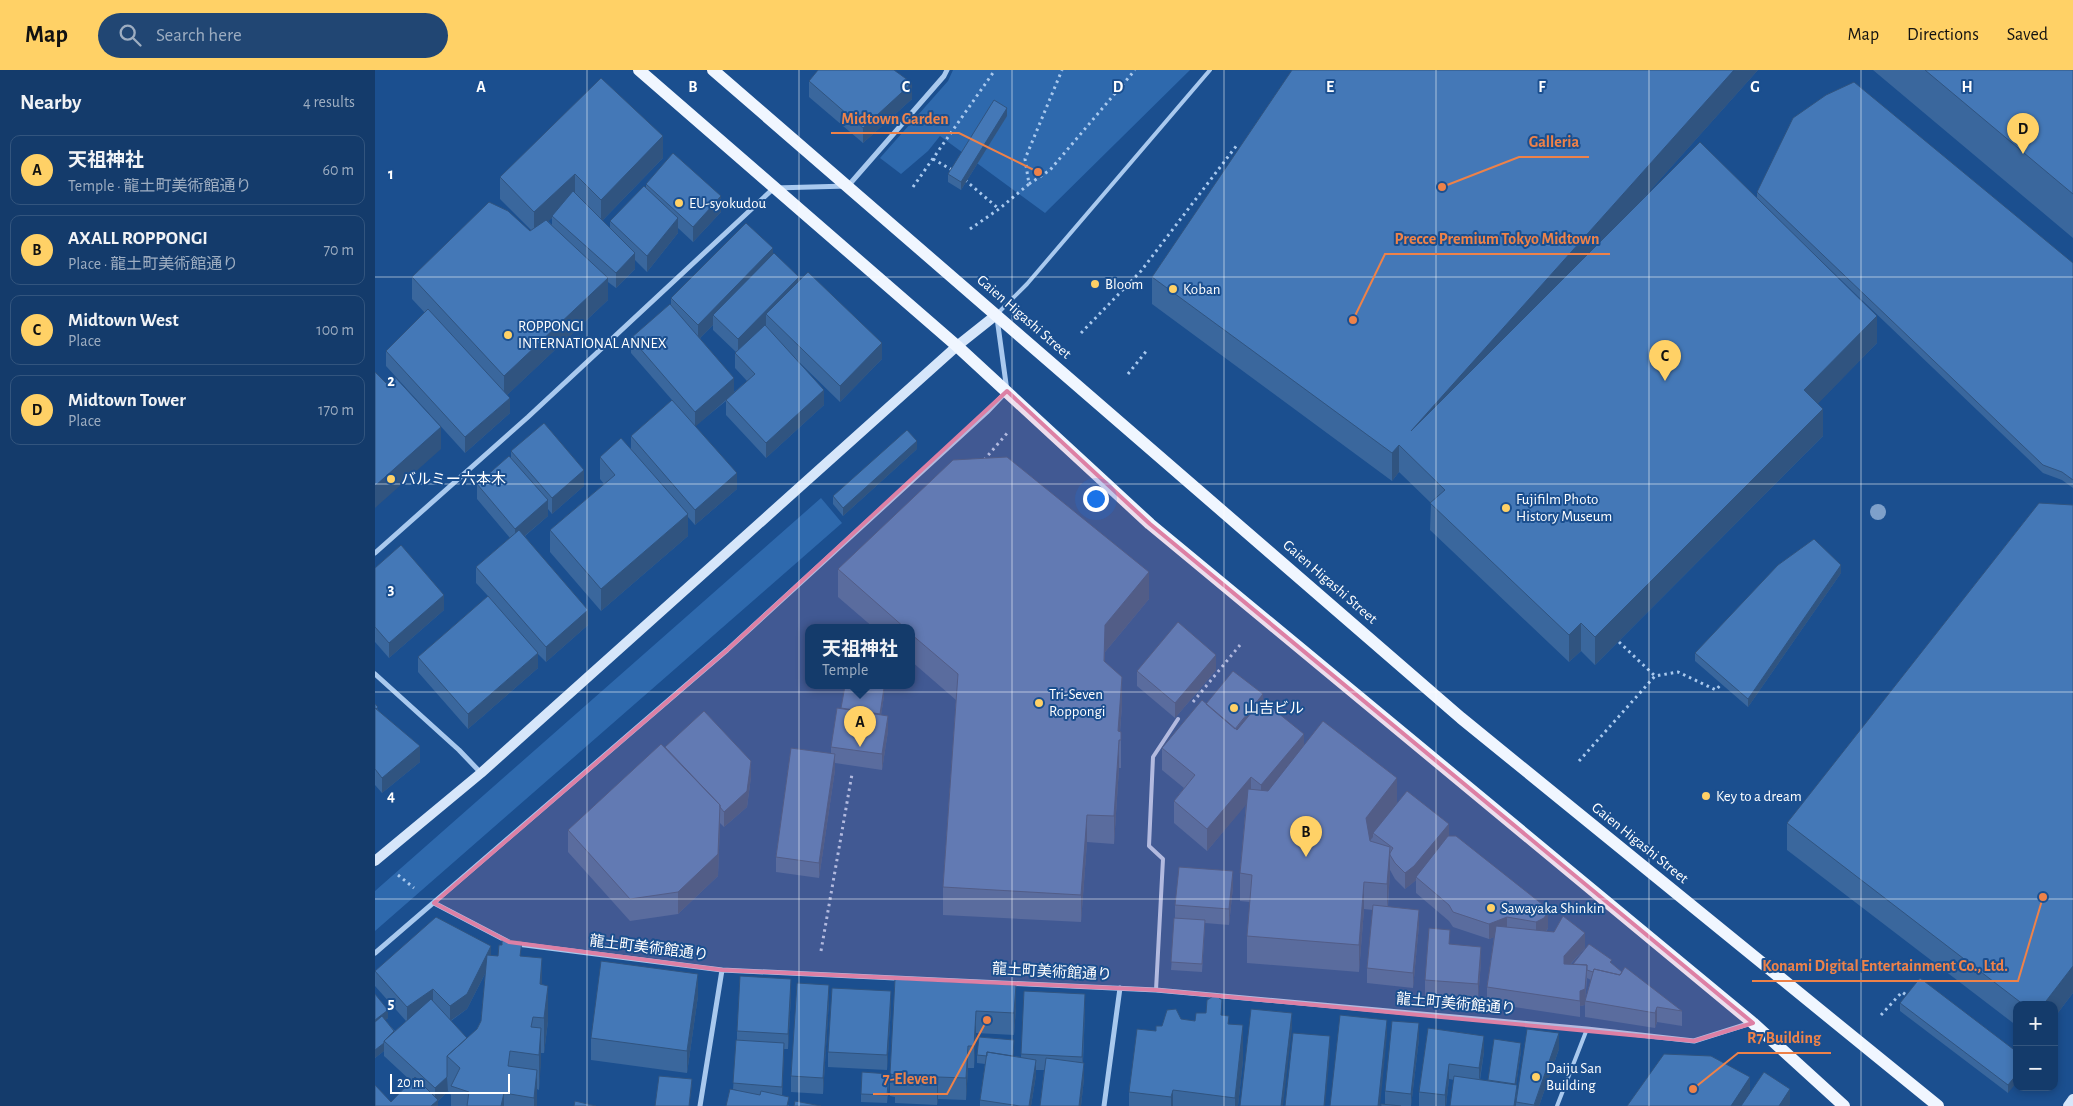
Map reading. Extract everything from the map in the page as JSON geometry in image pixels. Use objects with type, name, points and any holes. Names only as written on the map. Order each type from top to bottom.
[{"type":"main road","points":[[639,70],[957,346],[1150,524],[1753,1023],[1844,1106]]},
{"type":"main road","name":"Gaien Higashi Street","points":[[713,70],[1461,718],[1938,1106]]},
{"type":"street","points":[[375,552],[529,417],[774,188],[848,186],[944,76],[947,70]]},
{"type":"street","points":[[376,861],[481,773],[957,346],[996,315]]},
{"type":"street","points":[[375,953],[727,650],[987,412],[1007,391],[996,315]]},
{"type":"street","points":[[375,674],[459,750],[481,773]]},
{"type":"street","name":"龍土町美術館通り","points":[[434,903],[509,942],[722,970],[1156,990],[1587,1029],[1694,1041],[1753,1023]]},
{"type":"street","points":[[700,1106],[722,970]]},
{"type":"street","points":[[1104,1106],[1119,988]]},
{"type":"street","points":[[2067,1106],[2073,1099]]},
{"type":"lane","points":[[996,315],[1027,284],[1210,70]]},
{"type":"lane","points":[[1156,990],[1163,859],[1149,846],[1153,757],[1179,719]]},
{"type":"lane","points":[[1557,1106],[1587,1029]]},
{"type":"path","points":[[913,187],[995,70]]},
{"type":"path","points":[[1029,184],[1025,159],[1063,70]]},
{"type":"path","points":[[970,229],[1050,170],[1135,70]]},
{"type":"path","points":[[1081,333],[1141,271],[1237,145]]},
{"type":"path","points":[[933,158],[959,175],[999,209]]},
{"type":"path","points":[[1128,374],[1148,349]]},
{"type":"path","points":[[979,466],[1009,431]]},
{"type":"path","points":[[1619,642],[1655,676]]},
{"type":"path","points":[[1192,703],[1240,645]]},
{"type":"path","points":[[1579,761],[1655,676],[1678,672],[1716,690],[1722,683]]},
{"type":"path","points":[[817,974],[852,774]]},
{"type":"path","points":[[376,861],[434,903]]},
{"type":"path","points":[[1881,1015],[1902,992],[1910,998]]},
{"type":"highlighted area","points":[[1007,391],[1150,524],[1753,1023],[1694,1041],[1156,990],[722,970],[509,942],[434,903],[727,650]]},
{"type":"shaded area","points":[[953,70],[1190,70],[1045,213],[940,136],[928,151],[901,174],[880,158],[948,81]]},
{"type":"shaded area","points":[[821,498],[842,523],[375,931],[375,891]]},
{"type":"building","points":[[818,70],[894,70],[912,83],[863,128],[809,81]]},
{"type":"building","points":[[1292,70],[1734,70],[1411,431],[1700,142],[1877,316],[1804,390],[1823,409],[1595,637],[1581,623],[1569,635],[1430,503],[1445,490],[1399,445],[1392,453],[1152,277]]},
{"type":"building","points":[[1925,70],[2073,70],[2073,194]]},
{"type":"building","points":[[601,78],[663,136],[601,200],[575,174],[534,212],[500,177]]},
{"type":"building","points":[[1854,82],[2073,263],[2073,480],[2062,472],[2043,465],[1757,192],[1793,118],[1826,95]]},
{"type":"building","points":[[994,100],[1007,108],[961,182],[948,174]]},
{"type":"building","points":[[673,153],[721,196],[693,227],[646,184]]},
{"type":"building","points":[[644,186],[678,218],[647,256],[610,221]]},
{"type":"building","points":[[573,191],[635,253],[616,273],[552,216]]},
{"type":"building","name":"ROPPONGI INTERNATIONAL ANNEX","points":[[489,202],[508,211],[530,231],[546,220],[608,278],[504,376],[412,277]]},
{"type":"building","points":[[746,223],[773,248],[698,325],[671,298]]},
{"type":"building","points":[[774,253],[799,277],[738,339],[713,315]]},
{"type":"building","points":[[808,272],[882,343],[840,386],[766,314]]},
{"type":"building","points":[[670,304],[734,378],[695,412],[631,338]]},
{"type":"building","points":[[428,309],[510,398],[465,437],[386,351]]},
{"type":"building","points":[[765,325],[824,390],[766,443],[726,400],[755,374],[735,353]]},
{"type":"building","name":"バルミー六本木","points":[[375,372],[386,383],[394,376],[441,427],[375,486]]},
{"type":"building","points":[[672,400],[737,473],[695,510],[631,436]]},
{"type":"building","points":[[544,423],[584,470],[552,498],[511,451]]},
{"type":"building","points":[[907,430],[917,441],[843,508],[833,496]]},
{"type":"building","points":[[621,438],[688,514],[601,589],[550,530],[615,475],[600,457]]},
{"type":"building","points":[[509,456],[548,500],[515,529],[477,484]]},
{"type":"building","name":"Tri-Seven Roppongi","points":[[1007,457],[1149,572],[1105,625],[1104,661],[1122,677],[1118,731],[1121,732],[1121,740],[1119,740],[1114,816],[1087,815],[1081,895],[943,887],[958,674],[915,637],[915,624],[900,624],[838,569],[953,460]]},
{"type":"building","points":[[2039,503],[2073,505],[2073,966],[2046,1001],[2019,1001],[1787,823]]},
{"type":"building","points":[[519,530],[588,610],[546,647],[476,567]]},
{"type":"building","points":[[1814,539],[1841,565],[1748,699],[1695,653],[1778,565]]},
{"type":"building","points":[[401,545],[444,595],[389,643],[375,627],[375,568]]},
{"type":"building","points":[[488,596],[538,653],[468,714],[418,657]]},
{"type":"building","points":[[1178,622],[1216,655],[1175,703],[1137,671]]},
{"type":"building","name":"山吉ビル","points":[[1233,671],[1263,694],[1235,729],[1206,704]]},
{"type":"building","points":[[844,689],[884,689],[880,714],[841,708]]},
{"type":"building","points":[[1202,700],[1237,730],[1262,700],[1304,734],[1261,785],[1251,777],[1207,829],[1174,801],[1195,775],[1162,748]]},
{"type":"building","points":[[375,708],[420,746],[382,778],[375,769]]},
{"type":"building","points":[[837,708],[888,716],[882,754],[831,747]]},
{"type":"building","points":[[704,711],[751,761],[747,791],[724,812],[720,805],[665,747]]},
{"type":"building","points":[[1323,721],[1397,778],[1366,818],[1370,841],[1390,847],[1387,884],[1364,882],[1359,945],[1247,936],[1252,875],[1240,873],[1248,789],[1268,791]]},
{"type":"building","points":[[661,744],[720,805],[718,854],[678,892],[630,899],[568,830]]},
{"type":"building","points":[[791,748],[835,754],[819,863],[776,857]]},
{"type":"building","points":[[1407,791],[1449,824],[1414,866],[1405,873],[1390,855],[1393,848],[1373,833]]},
{"type":"building","points":[[1448,836],[1456,836],[1547,908],[1548,912],[1544,918],[1536,922],[1507,917],[1489,924],[1453,912],[1449,905],[1416,877]]},
{"type":"building","points":[[1179,867],[1233,871],[1229,909],[1175,905]]},
{"type":"building","points":[[1373,905],[1419,910],[1413,973],[1367,968]]},
{"type":"building","points":[[1563,916],[1585,933],[1564,956],[1564,964],[1587,965],[1585,989],[1580,991],[1580,1001],[1487,987],[1496,926],[1554,932]]},
{"type":"building","points":[[436,917],[491,946],[467,994],[450,1006],[433,989],[407,1007],[375,971]]},
{"type":"building","points":[[1174,918],[1205,920],[1202,964],[1171,962]]},
{"type":"building","points":[[1429,928],[1450,930],[1449,944],[1481,947],[1478,984],[1425,980]]},
{"type":"building","points":[[502,940],[522,941],[520,956],[542,958],[540,984],[548,986],[544,1018],[533,1017],[531,1027],[541,1028],[539,1055],[510,1051],[508,1066],[537,1070],[534,1098],[504,1093],[501,1106],[467,1106],[469,1092],[451,1086],[460,1068],[447,1056],[477,1029],[481,1021],[487,955],[498,956],[499,945],[502,945]]},
{"type":"building","points":[[1589,944],[1612,960],[1610,962],[1622,972],[1620,975],[1594,969],[1593,972],[1587,970],[1587,965],[1573,964]]},
{"type":"building","points":[[601,961],[698,974],[687,1051],[591,1038]]},
{"type":"building","points":[[1625,967],[1682,1011],[1657,1007],[1655,1013],[1585,1001],[1594,969],[1620,975]]},
{"type":"building","points":[[740,976],[791,979],[788,1034],[737,1031]]},
{"type":"building","points":[[1920,978],[2013,1049],[2013,1079],[2008,1085],[1900,1003]]},
{"type":"building","points":[[895,979],[1016,985],[1014,1013],[976,1011],[974,1046],[968,1046],[966,1078],[938,1077],[937,1083],[895,1081],[895,1075],[890,1074]]},
{"type":"building","points":[[797,983],[829,985],[823,1078],[791,1076]]},
{"type":"building","points":[[832,988],[891,991],[887,1055],[828,1052]]},
{"type":"building","points":[[1024,991],[1085,994],[1082,1057],[1021,1054]]},
{"type":"building","points":[[375,994],[388,1010],[375,1020]]},
{"type":"building","points":[[1215,995],[1222,1000],[1221,1015],[1229,1016],[1228,1024],[1243,1025],[1235,1098],[1173,1090],[1171,1097],[1129,1092],[1137,1029],[1156,1031],[1156,1026],[1162,1026],[1167,1010],[1176,1009],[1181,1019],[1195,1021],[1196,1013],[1206,1013],[1207,1000]]},
{"type":"building","points":[[431,999],[467,1038],[447,1056],[447,1077],[435,1088],[384,1041]]},
{"type":"building","points":[[1251,1009],[1292,1013],[1281,1106],[1240,1106]]},
{"type":"building","points":[[1340,1015],[1387,1020],[1378,1106],[1330,1106]]},
{"type":"building","points":[[382,1016],[394,1031],[375,1050],[375,1022]]},
{"type":"building","points":[[1392,1021],[1419,1023],[1411,1094],[1385,1091]]},
{"type":"building","points":[[1428,1028],[1484,1036],[1479,1068],[1449,1064],[1445,1095],[1419,1092]]},
{"type":"building","name":"Daiju San Building","points":[[1527,1029],[1559,1033],[1534,1105],[1516,1102]]},
{"type":"building","points":[[1293,1033],[1330,1036],[1324,1106],[1285,1106]]},
{"type":"building","points":[[979,1037],[1014,1040],[1013,1056],[987,1052],[987,1056],[977,1055]]},
{"type":"building","points":[[1494,1039],[1521,1043],[1515,1084],[1488,1080]]},
{"type":"building","points":[[736,1040],[784,1043],[782,1087],[733,1083]]},
{"type":"building","points":[[987,1052],[1036,1060],[1029,1106],[980,1100]]},
{"type":"building","points":[[1664,1054],[1711,1056],[1750,1077],[1731,1106],[1627,1106]]},
{"type":"building","points":[[1046,1058],[1084,1063],[1079,1106],[1040,1106]]},
{"type":"building","points":[[862,1072],[889,1074],[887,1095],[861,1094]]},
{"type":"building","points":[[1764,1072],[1790,1089],[1779,1106],[1741,1106]]},
{"type":"building","points":[[659,1076],[692,1079],[689,1106],[655,1106]]},
{"type":"building","points":[[1454,1076],[1517,1085],[1514,1106],[1450,1106]]},
{"type":"building","points":[[415,1077],[438,1100],[431,1106],[375,1106],[375,1085],[391,1102]]},
{"type":"building","points":[[730,1089],[760,1095],[761,1091],[789,1097],[787,1106],[726,1106]]},
{"type":"building","points":[[575,1101],[596,1106],[574,1106]]},
{"type":"building","points":[[795,1101],[821,1106],[794,1106]]},
{"type":"building","points":[[1381,1104],[1401,1106],[1381,1106]]},
{"type":"place","name":"Midtown Tower","points":[[2023,154]]},
{"type":"place","name":"Midtown Garden","points":[[1038,172]]},
{"type":"place","name":"Galleria","points":[[1442,187]]},
{"type":"place","name":"EU-syokudou","points":[[679,203]]},
{"type":"place","name":"Bloom","points":[[1095,284]]},
{"type":"place","name":"Koban","points":[[1173,289]]},
{"type":"place","name":"Precce Premium Tokyo Midtown","points":[[1353,320]]},
{"type":"place","name":"ROPPONGI INTERNATIONAL ANNEX","points":[[508,335]]},
{"type":"place","name":"Midtown West","points":[[1665,381]]},
{"type":"place","name":"バルミー六本木","points":[[391,479]]},
{"type":"place","name":"Fujifilm Photo History Museum","points":[[1506,508]]},
{"type":"place","name":"Tri-Seven Roppongi","points":[[1039,703]]},
{"type":"place","name":"山吉ビル","points":[[1234,708]]},
{"type":"place","name":"天祖神社","points":[[860,747]]},
{"type":"place","name":"Key to a dream","points":[[1706,796]]},
{"type":"place","name":"AXALL ROPPONGI","points":[[1306,857]]},
{"type":"place","name":"Konami Digital Entertainment Co., Ltd.","points":[[2043,897]]},
{"type":"place","name":"Sawayaka Shinkin","points":[[1491,908]]},
{"type":"place","name":"7-Eleven","points":[[987,1020]]},
{"type":"place","name":"Daiju San Building","points":[[1536,1077]]},
{"type":"place","name":"R7 Building","points":[[1693,1089]]}]
